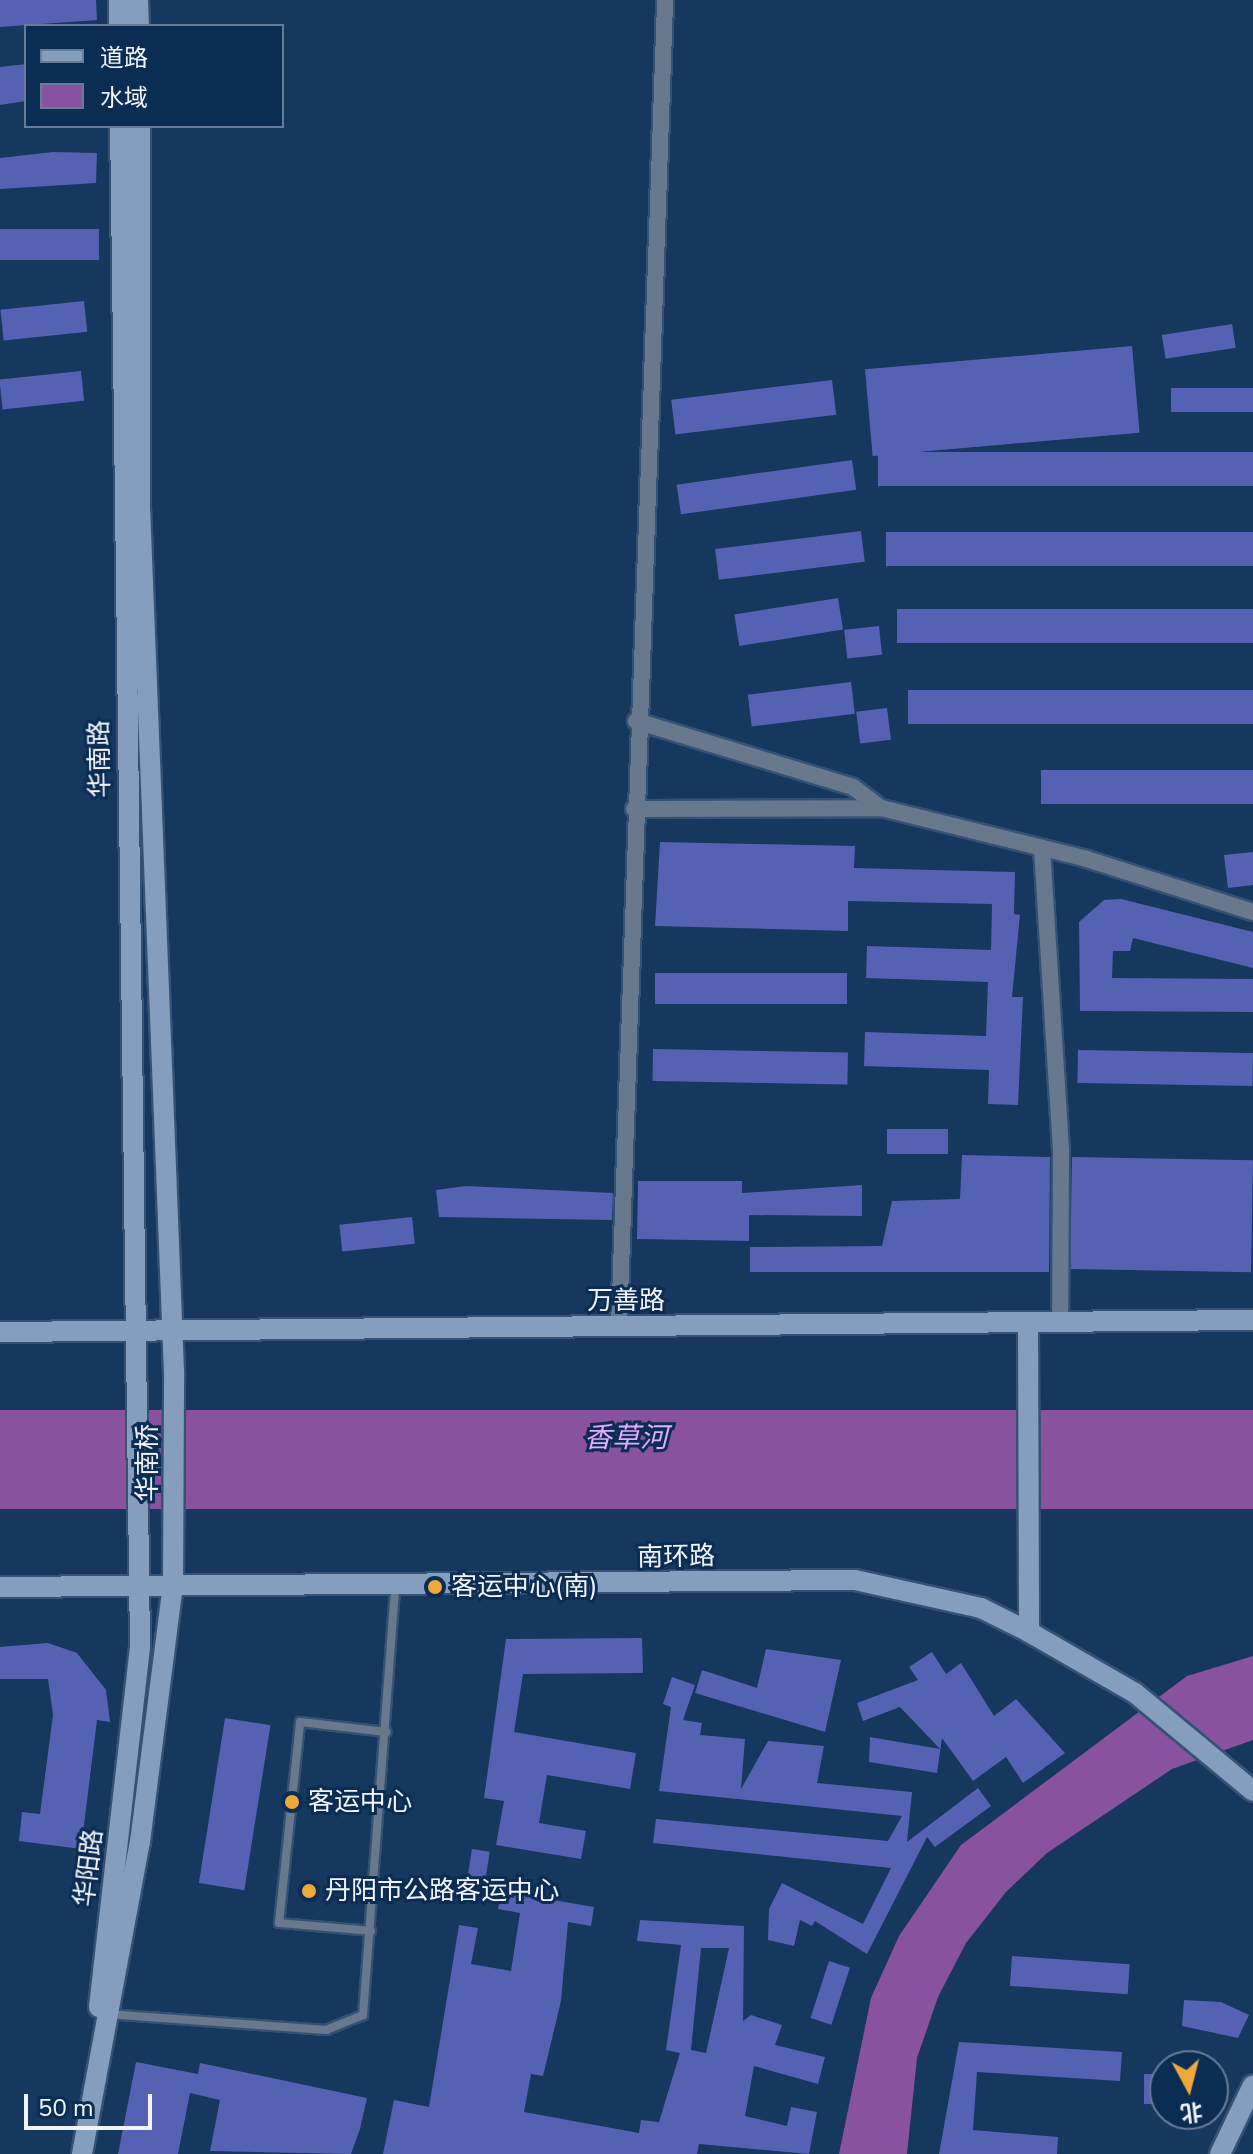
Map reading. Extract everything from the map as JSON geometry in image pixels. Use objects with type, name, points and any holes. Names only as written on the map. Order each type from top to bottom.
[{"type":"main road","points":[[119,0],[119,24]]},
{"type":"main road","points":[[138,0],[139,24]]},
{"type":"main road","name":"华南路","points":[[120,128],[122,623],[141,1331],[133,1391]]},
{"type":"main road","name":"华南路","points":[[140,128],[140,508],[174,1388]]},
{"type":"main road","name":"万善路","points":[[0,1332],[1253,1320]]},
{"type":"main road","points":[[1028,1324],[1029,1632]]},
{"type":"main road","name":"华南桥","points":[[173,1585],[174,1388]]},
{"type":"main road","name":"华南桥","points":[[133,1391],[135,1586]]},
{"type":"main road","name":"南环路","points":[[0,1587],[855,1580],[981,1608],[1029,1632],[1135,1693],[1253,1791]]},
{"type":"main road","points":[[82,2154],[173,1585]]},
{"type":"main road","name":"华阳路","points":[[70,2154],[105,2014],[140,1648],[135,1586]]},
{"type":"main road","points":[[1220,2154],[1253,2085]]},
{"type":"street","points":[[619,1327],[636,721],[665,0]]},
{"type":"street","points":[[636,721],[853,787],[881,808]]},
{"type":"street","points":[[634,809],[881,808],[1042,848],[1253,912]]},
{"type":"street","points":[[1042,848],[1061,1150],[1060,1323]]},
{"type":"lane","points":[[105,2014],[326,2030],[363,2015],[395,1585]]},
{"type":"lane","points":[[371,1931],[279,1923],[300,1722],[386,1732]]},
{"type":"water","name":"香草河","points":[[0,1410],[1253,1410],[1253,1509],[0,1509]]},
{"type":"water","points":[[1253,1656],[1253,1740],[1172,1769],[1047,1853],[1006,1892],[966,1943],[938,1997],[917,2058],[907,2154],[839,2154],[871,1998],[899,1936],[961,1845],[1187,1676]]},
{"type":"building","points":[[0,0],[96,0],[97,20],[0,27]]},
{"type":"building","points":[[24,64],[24,101],[0,105],[0,67]]},
{"type":"building","points":[[53,152],[97,153],[96,183],[0,189],[0,158]]},
{"type":"building","points":[[0,229],[99,229],[99,260],[0,260]]},
{"type":"building","points":[[84,301],[87,332],[4,341],[0,310]]},
{"type":"building","points":[[1232,324],[1236,348],[1166,359],[1162,335]]},
{"type":"building","points":[[1132,346],[1140,433],[873,456],[865,369]]},
{"type":"building","points":[[81,371],[84,401],[3,409],[0,380]]},
{"type":"building","points":[[832,380],[836,415],[675,434],[671,400]]},
{"type":"building","points":[[1171,388],[1253,388],[1253,412],[1171,412]]},
{"type":"building","points":[[878,452],[1253,452],[1253,486],[878,486]]},
{"type":"building","points":[[852,460],[856,490],[681,514],[677,485]]},
{"type":"building","points":[[861,531],[865,562],[719,580],[715,549]]},
{"type":"building","points":[[886,532],[1253,532],[1253,566],[886,566]]},
{"type":"building","points":[[838,598],[843,630],[739,646],[734,614]]},
{"type":"building","points":[[897,609],[1253,609],[1253,643],[897,643]]},
{"type":"building","points":[[879,626],[882,655],[847,658],[844,630]]},
{"type":"building","points":[[851,682],[855,714],[752,726],[748,695]]},
{"type":"building","points":[[908,690],[1253,690],[1253,724],[908,724]]},
{"type":"building","points":[[887,708],[891,740],[860,744],[856,712]]},
{"type":"building","points":[[1041,770],[1253,770],[1253,804],[1041,804]]},
{"type":"building","points":[[660,842],[855,846],[854,868],[1015,872],[1014,914],[1020,915],[1012,997],[1023,997],[1018,1105],[988,1104],[989,1070],[864,1066],[865,1032],[986,1036],[988,982],[866,978],[867,946],[991,950],[992,904],[848,901],[848,931],[655,926]]},
{"type":"building","points":[[1253,852],[1253,885],[1228,888],[1224,855]]},
{"type":"building","points":[[1121,899],[1253,932],[1253,968],[1133,938],[1130,951],[1113,951],[1112,978],[1253,979],[1253,1012],[1080,1011],[1079,922],[1104,900]]},
{"type":"building","points":[[655,973],[847,973],[847,1004],[655,1004]]},
{"type":"building","points":[[653,1049],[848,1052],[847,1084],[652,1081]]},
{"type":"building","points":[[1078,1050],[1253,1053],[1252,1086],[1077,1083]]},
{"type":"building","points":[[887,1129],[948,1129],[948,1154],[887,1154]]},
{"type":"building","points":[[962,1155],[1050,1157],[1049,1272],[750,1272],[750,1247],[882,1246],[892,1201],[960,1199]]},
{"type":"building","points":[[1072,1157],[1253,1160],[1251,1272],[1070,1269]]},
{"type":"building","points":[[638,1181],[742,1181],[742,1193],[862,1185],[862,1216],[749,1215],[749,1241],[637,1239]]},
{"type":"building","points":[[466,1186],[613,1193],[612,1220],[439,1217],[436,1190]]},
{"type":"building","points":[[412,1217],[415,1244],[342,1251],[339,1225]]},
{"type":"building","points":[[642,1638],[643,1673],[523,1674],[514,1732],[636,1753],[630,1789],[547,1775],[539,1823],[586,1831],[581,1859],[496,1845],[504,1801],[484,1798],[506,1639]]},
{"type":"building","points":[[48,1643],[77,1653],[106,1690],[110,1722],[97,1720],[81,1849],[19,1841],[22,1812],[40,1814],[53,1715],[48,1679],[0,1679],[0,1647]]},
{"type":"building","points":[[766,1649],[841,1660],[825,1732],[695,1693],[702,1670],[757,1688]]},
{"type":"building","points":[[932,1652],[946,1674],[961,1663],[994,1716],[1016,1699],[1065,1753],[1023,1783],[1006,1757],[973,1781],[942,1738],[937,1773],[869,1762],[870,1737],[940,1749],[900,1707],[863,1721],[857,1703],[918,1680],[909,1667]]},
{"type":"building","points":[[672,1677],[695,1685],[683,1720],[702,1723],[700,1735],[745,1739],[741,1789],[768,1741],[824,1746],[817,1783],[912,1792],[907,1842],[978,1788],[991,1806],[935,1847],[927,1837],[867,1954],[815,1921],[812,1926],[800,1920],[794,1946],[768,1940],[769,1909],[782,1883],[863,1924],[891,1868],[653,1843],[656,1819],[888,1841],[902,1816],[659,1791],[671,1707],[663,1704]]},
{"type":"building","points":[[225,1718],[270,1725],[244,1890],[199,1883]]},
{"type":"building","points":[[472,1849],[490,1852],[485,1884],[467,1882]]},
{"type":"building","points":[[501,1891],[594,1907],[591,1926],[568,1922],[561,2001],[543,2076],[531,2074],[524,2112],[639,2133],[641,2120],[659,2122],[680,2053],[666,2050],[681,1945],[637,1941],[640,1920],[744,1926],[743,2021],[751,2015],[782,2025],[775,2045],[825,2057],[818,2084],[754,2066],[745,2116],[787,2126],[791,2107],[817,2112],[809,2154],[699,2144],[697,2154],[383,2154],[394,2100],[429,2107],[459,1925],[478,1928],[471,1964],[511,1971],[520,1913],[498,1909]],"holes":[[[701,1948],[729,1948],[706,2053],[691,2050]]]},
{"type":"building","points":[[1012,1956],[1130,1964],[1128,1994],[1010,1986]]},
{"type":"building","points":[[829,1961],[850,1968],[831,2025],[810,2018]]},
{"type":"building","points":[[1184,2000],[1221,2002],[1249,2015],[1238,2038],[1182,2026]]},
{"type":"building","points":[[959,2042],[1122,2052],[1120,2081],[977,2072],[973,2130],[1058,2137],[1057,2154],[939,2154]]},
{"type":"building","points":[[136,2062],[198,2074],[200,2063],[367,2098],[351,2154],[210,2151],[220,2100],[190,2093],[178,2154],[118,2154]]},
{"type":"building","points":[[1144,2074],[1149,2074],[1149,2104],[1144,2104]]},
{"type":"place","name":"客运中心(南)","points":[[435,1587]]},
{"type":"place","name":"客运中心","points":[[292,1802]]},
{"type":"place","name":"丹阳市公路客运中心","points":[[309,1891]]}]
